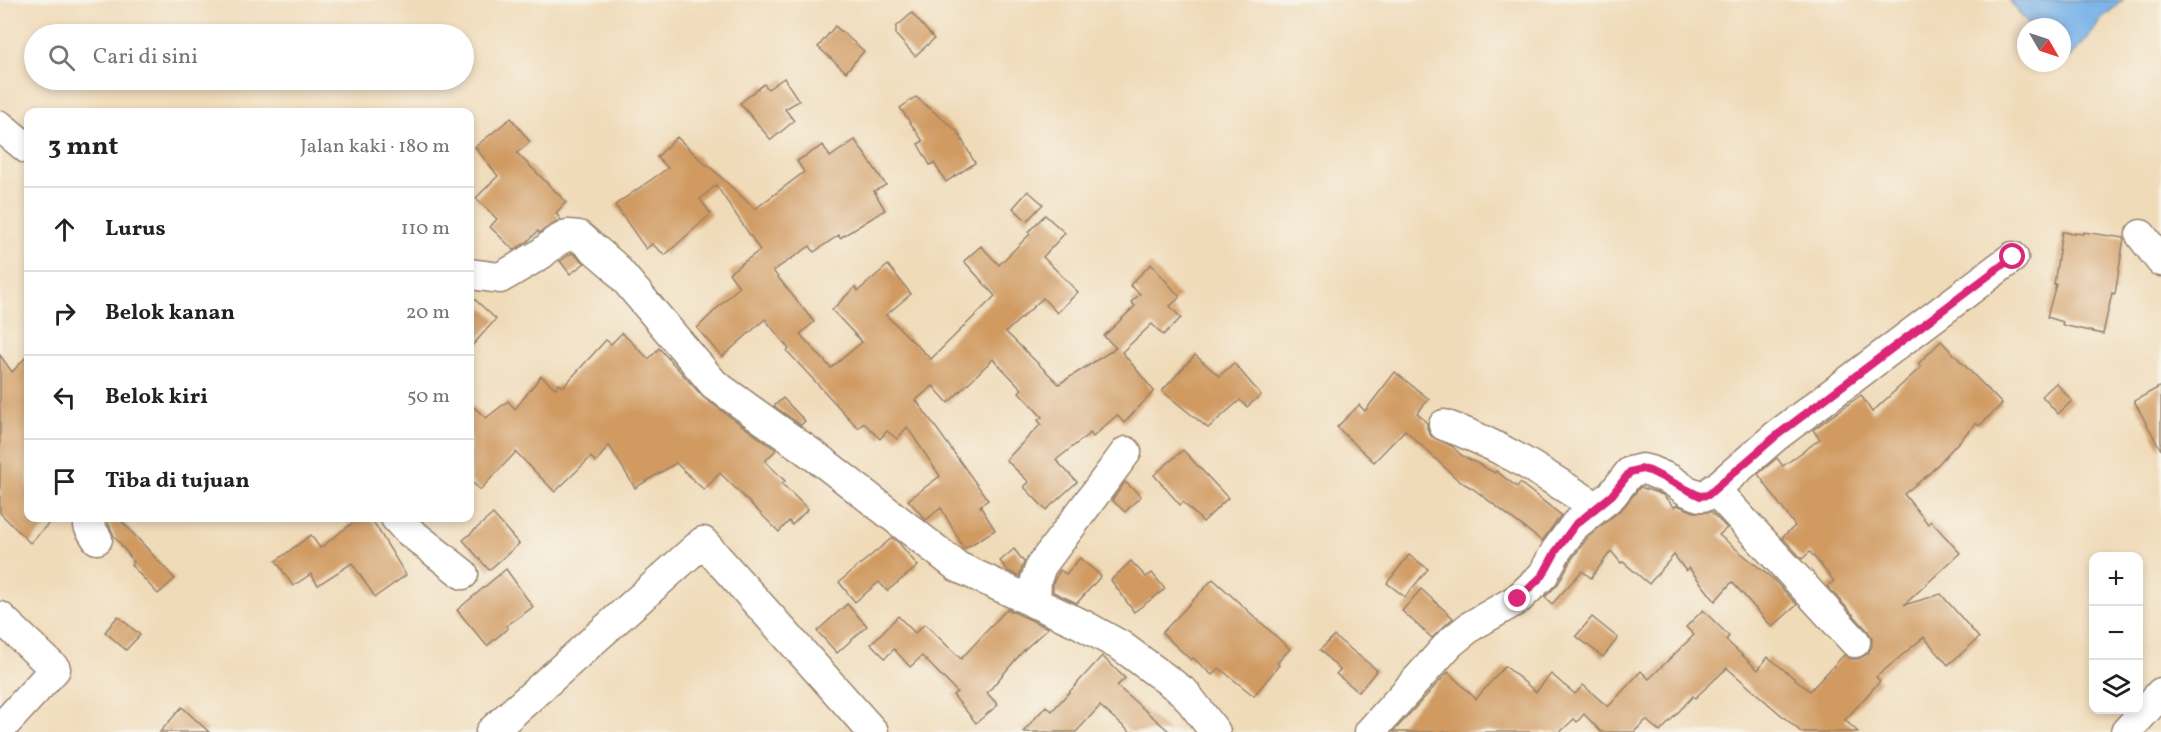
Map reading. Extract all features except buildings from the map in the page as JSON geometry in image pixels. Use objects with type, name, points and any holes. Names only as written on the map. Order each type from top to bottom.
[{"type":"street","points":[[0,126],[24,146]]},
{"type":"street","points":[[474,275],[500,278],[568,235],[579,236],[596,249],[625,278],[714,384],[827,465],[958,567],[1081,624],[1121,646],[1185,693],[1215,732]]},
{"type":"street","points":[[2141,235],[2161,261]]},
{"type":"street","points":[[1370,732],[1450,643],[1471,626],[1518,599],[1543,575],[1556,551],[1575,525],[1612,495],[1630,472],[1642,469],[1671,480],[1700,496],[1708,495],[1776,436],[2013,257]]},
{"type":"street","points":[[1444,425],[1502,449],[1596,507]]},
{"type":"street","points":[[1035,603],[1036,580],[1041,566],[1126,452]]},
{"type":"street","points":[[1714,489],[1855,642]]},
{"type":"street","points":[[400,522],[463,574]]},
{"type":"street","points":[[491,732],[703,542],[873,732]]},
{"type":"street","points":[[0,617],[55,669],[0,729]]},
{"type":"street","points":[[2126,732],[2161,693]]},
{"type":"water","points":[[2009,0],[2123,0],[2103,17],[2088,38],[2071,56],[2071,18],[2024,18]]},
{"type":"route","points":[[1518,599],[1543,575],[1556,551],[1575,525],[1612,495],[1630,472],[1642,469],[1650,471],[1700,496],[1708,495],[1776,436],[2013,257]]}]
